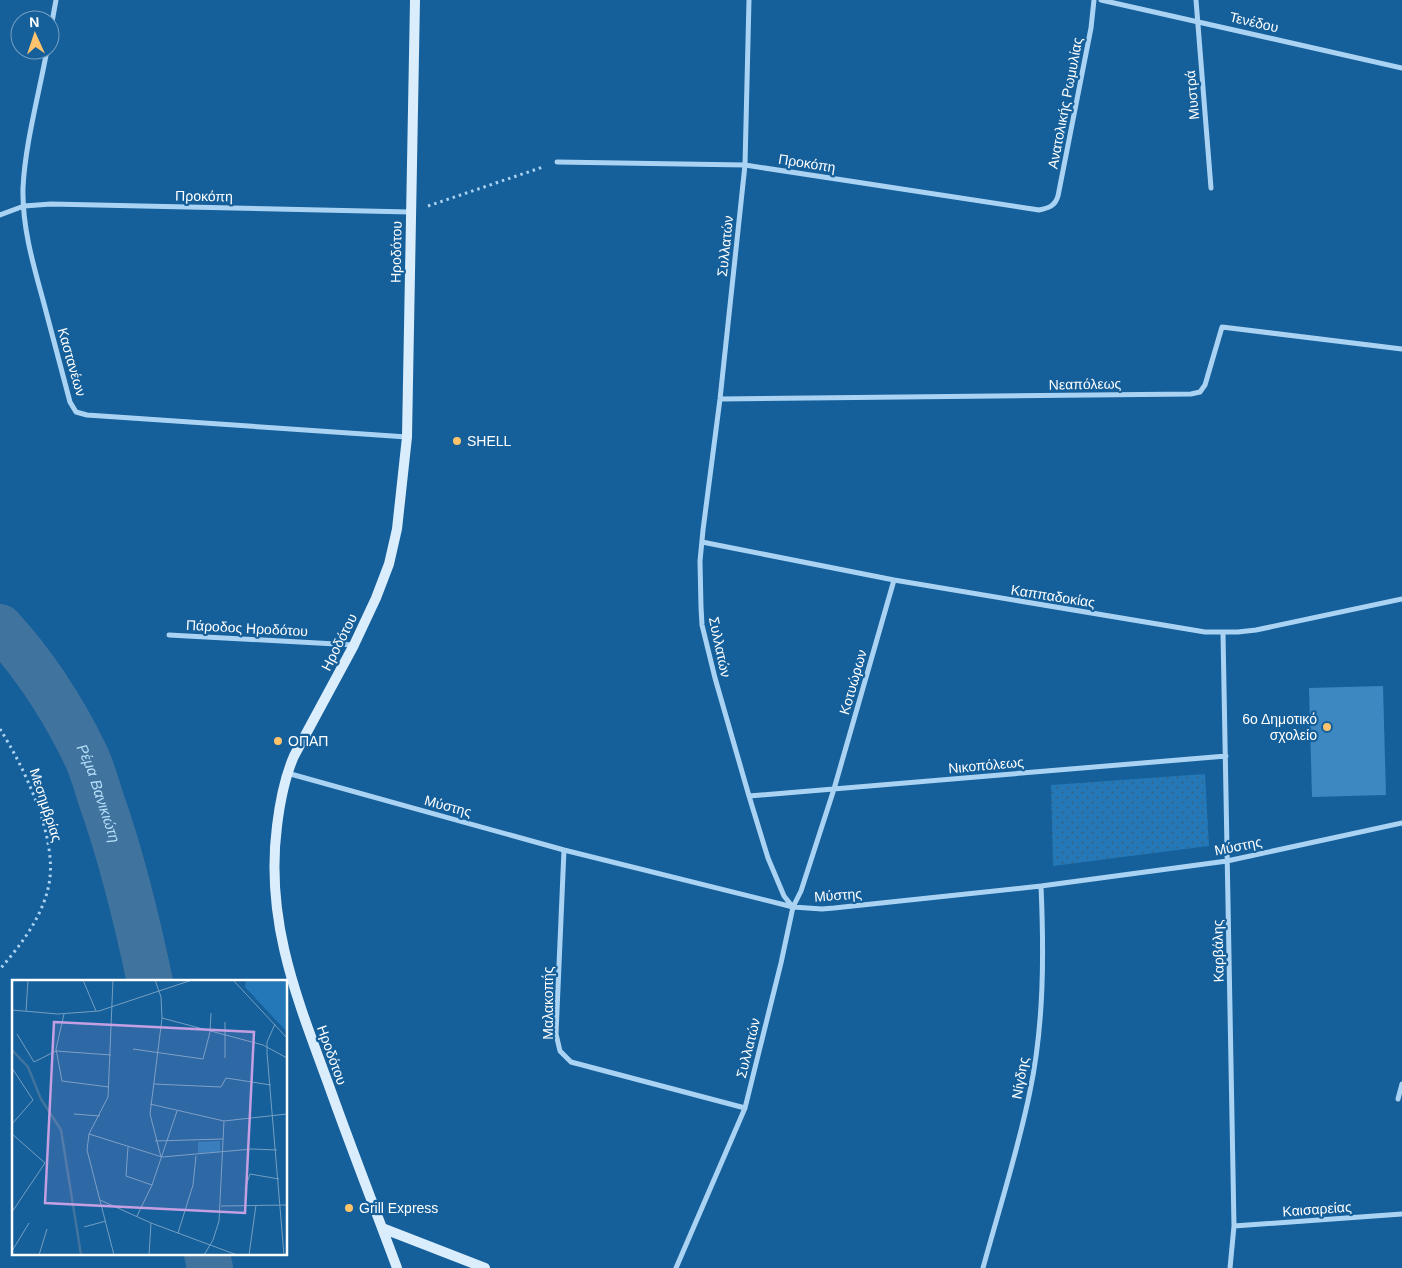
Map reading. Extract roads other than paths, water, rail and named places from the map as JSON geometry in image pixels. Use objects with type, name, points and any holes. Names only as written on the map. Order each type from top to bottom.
[{"type":"main road","name":"Ηροδότου","points":[[396,1268],[300,1006],[281,940],[275,905],[273,874],[278,818],[286,773],[354,645],[376,598],[389,564],[401,504],[407,438],[415,0]]},
{"type":"main road","points":[[382,1228],[485,1268]]},
{"type":"street","name":"Συλλατών","points":[[676,1268],[745,1108],[793,907],[784,896],[768,858],[715,678],[702,625],[700,579],[702,542],[746,165],[749,0]]},
{"type":"street","name":"Ανατολικής Ρωμυλίας","points":[[1052,207],[1058,196],[1091,28],[1094,0]]},
{"type":"street","name":"Τενέδου","points":[[1101,0],[1402,68]]},
{"type":"street","name":"Μυστρά","points":[[1196,0],[1211,188]]},
{"type":"street","name":"Καστανέων","points":[[45,60],[27,159],[23,190],[24,206],[29,246],[70,402],[76,412],[86,415],[407,438]]},
{"type":"street","name":"Προκόπη","points":[[557,162],[746,165],[1039,210],[1052,207]]},
{"type":"street","name":"Προκόπη","points":[[0,215],[24,206],[51,204],[410,212]]},
{"type":"street","name":"Νεαπόλεως","points":[[720,399],[1191,394],[1200,392],[1205,384],[1222,327],[1402,349]]},
{"type":"street","name":"Καππαδοκίας","points":[[702,542],[894,580],[1170,626],[1223,633],[1269,628],[1402,599]]},
{"type":"street","name":"Κοτυώρων","points":[[793,907],[801,891],[834,789],[894,580]]},
{"type":"street","name":"Καρβάλης","points":[[1223,633],[1234,1226],[1230,1268]]},
{"type":"street","name":"Πάροδος Ηροδότου","points":[[169,635],[354,645]]},
{"type":"street","name":"Νικοπόλεως","points":[[749,796],[1226,756]]},
{"type":"street","name":"Μύστης","points":[[286,773],[564,850],[793,907],[822,909],[1041,886],[1227,861],[1402,823]]},
{"type":"street","name":"Μαλακοπής","points":[[564,850],[556,1034],[560,1051],[571,1062],[745,1108]]},
{"type":"street","name":"Νίγδης","points":[[984,1268],[1030,1090],[1042,979],[1041,886]]},
{"type":"street","points":[[1398,1099],[1402,1084]]},
{"type":"street","name":"Καισαρείας","points":[[1234,1226],[1402,1214]]},
{"type":"waterway","name":"Ρέμα Βανικιώτη","points":[[0,627],[46,686],[75,735],[89,764],[122,866],[150,980]]},
{"type":"waterway","name":"Ρέμα Βανικιώτη","points":[[207,1256],[210,1268]]},
{"type":"place","name":"SHELL","points":[[457,441]]},
{"type":"place","name":"6ο Δημοτικό σχολείο","points":[[1327,727]]},
{"type":"place","name":"ΟΠΑΠ","points":[[278,741]]},
{"type":"place","name":"Grill Express","points":[[349,1208]]}]
